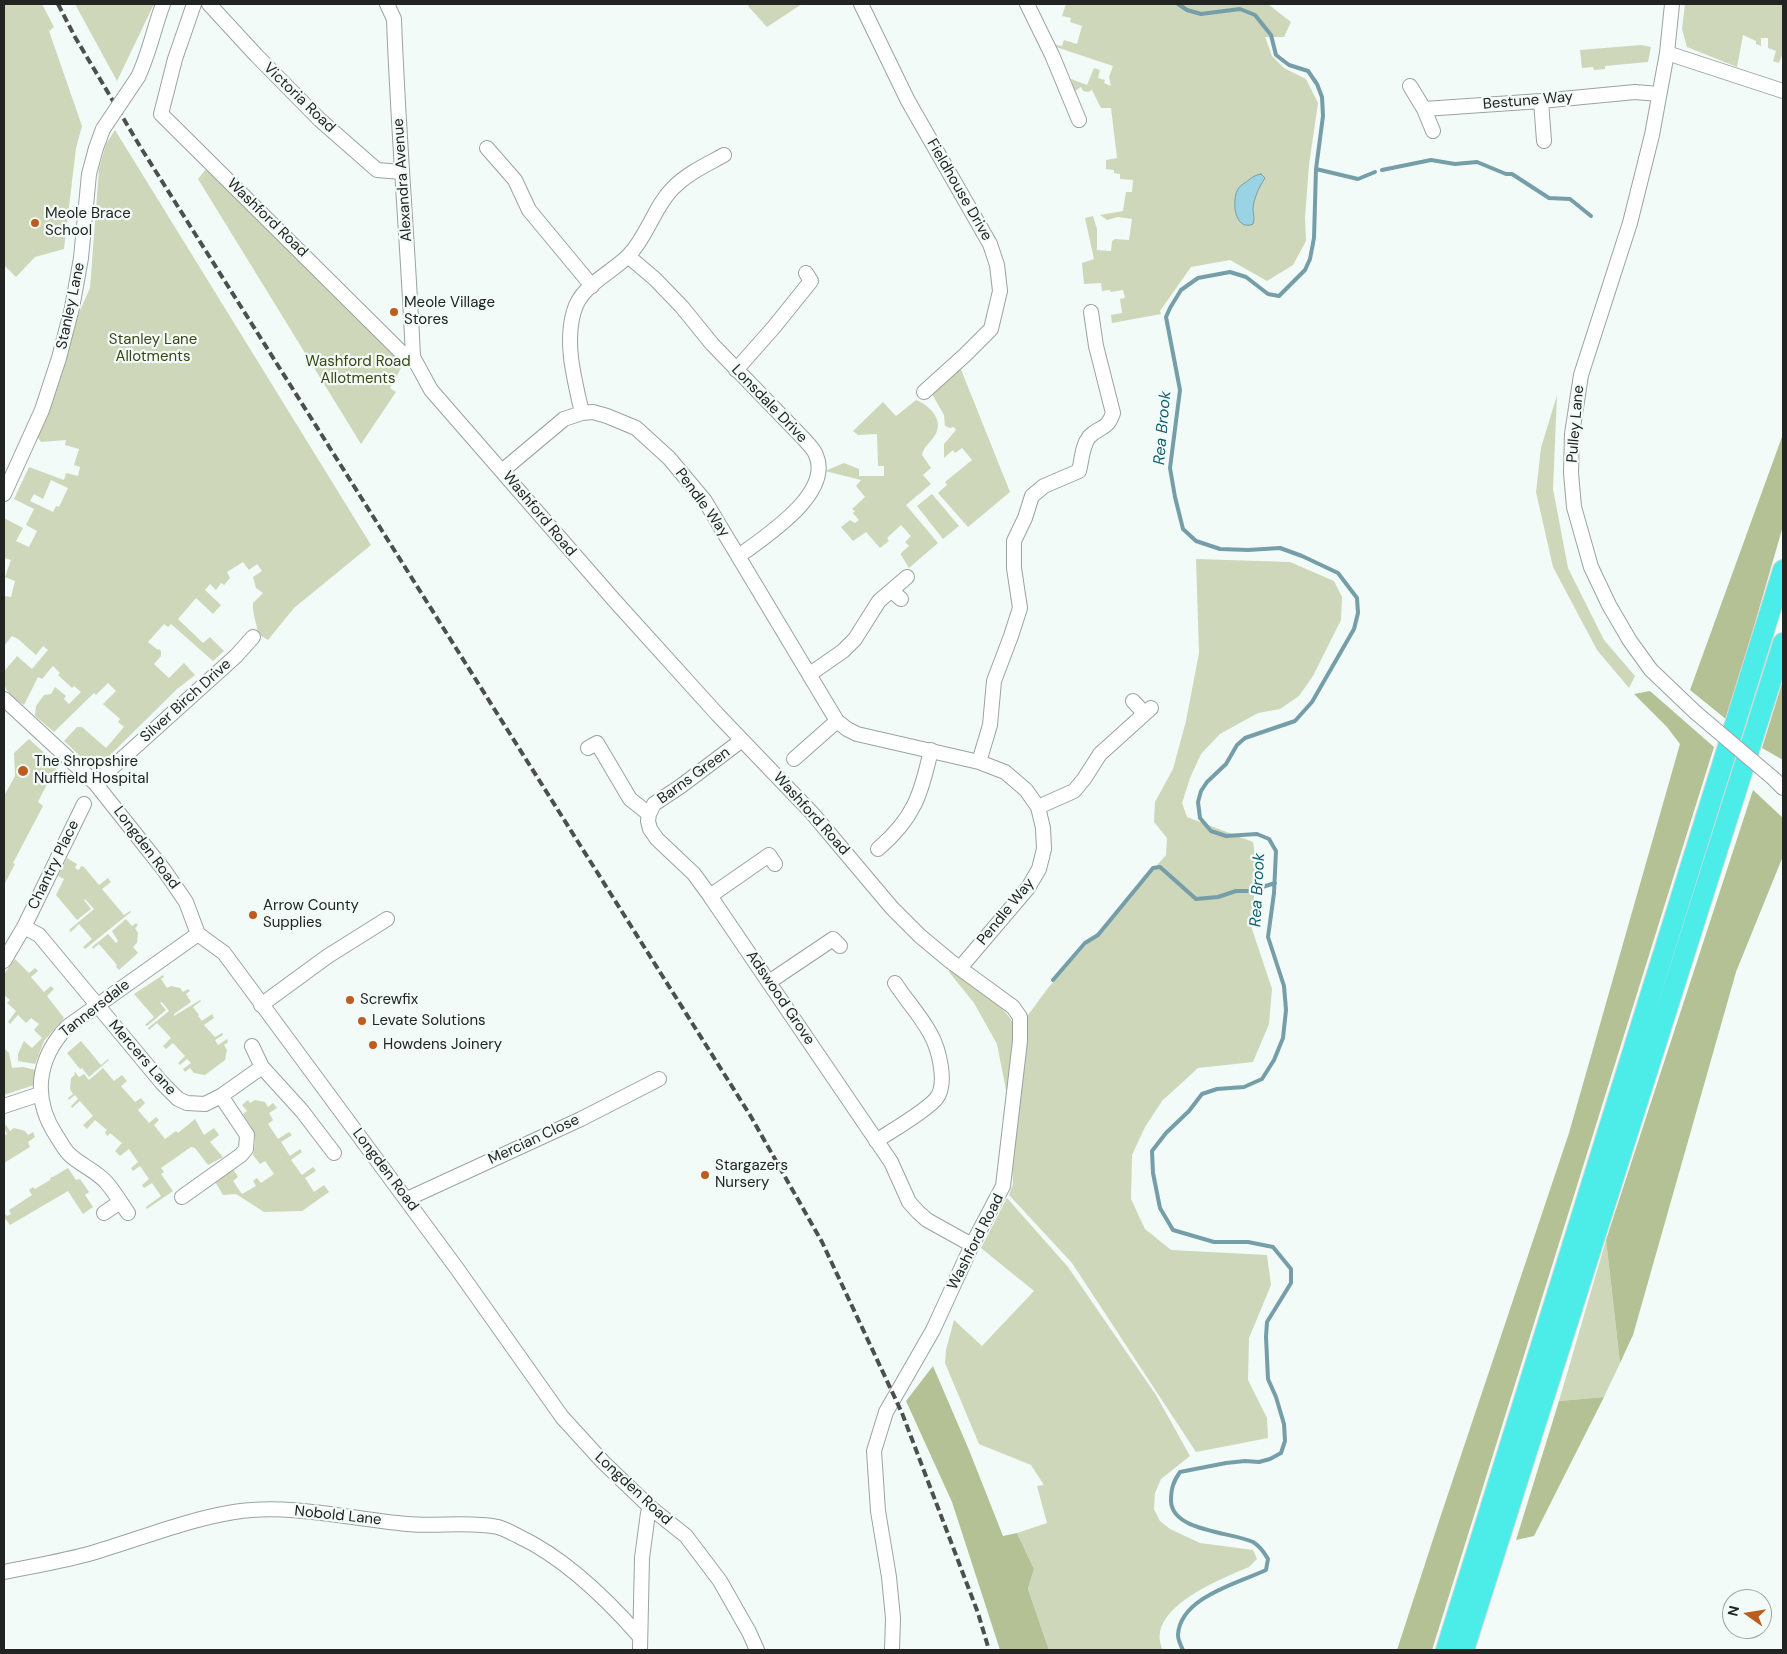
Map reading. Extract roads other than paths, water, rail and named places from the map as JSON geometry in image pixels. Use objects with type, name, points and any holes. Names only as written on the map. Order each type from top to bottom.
[{"type":"highway","points":[[1446,1650],[1783,570]]},
{"type":"highway","points":[[1464,1650],[1783,643]]},
{"type":"street","name":"Stanley Lane","points":[[4,494],[42,410],[59,358],[72,308],[81,258],[89,174],[96,148],[104,129],[138,77],[163,4]]},
{"type":"street","name":"Washford Road","points":[[194,4],[175,59],[161,114],[403,354],[413,357],[418,370],[431,390],[608,593],[742,740],[812,813],[892,908],[920,936],[1014,1007],[1020,1017],[1003,1186],[972,1245],[933,1330],[886,1412],[874,1451],[878,1511],[889,1577],[893,1618],[892,1650]]},
{"type":"street","name":"Victoria Road","points":[[209,4],[320,120],[377,170],[401,172]]},
{"type":"street","name":"Alexandra Avenue","points":[[387,4],[394,19],[401,172],[409,271],[413,357]]},
{"type":"street","name":"Fieldhouse Drive","points":[[861,4],[908,101],[990,244],[997,265],[1000,291],[991,329],[924,392]]},
{"type":"street","points":[[1027,4],[1048,45],[1079,120]]},
{"type":"street","name":"Pulley Lane","points":[[1672,4],[1652,135],[1630,223],[1581,375],[1572,434],[1571,473],[1574,507],[1590,567],[1630,641],[1652,670],[1695,712],[1779,784]]},
{"type":"street","points":[[1666,53],[1783,91]]},
{"type":"street","points":[[1410,86],[1424,109],[1433,131]]},
{"type":"street","name":"Bestune Way","points":[[1424,109],[1635,92],[1659,94]]},
{"type":"street","points":[[1541,101],[1544,141]]},
{"type":"street","points":[[494,150],[515,180],[529,210],[592,286]]},
{"type":"street","points":[[502,471],[564,419],[582,413],[574,376],[570,330],[574,308],[592,286],[628,256],[641,240],[657,209],[672,189],[687,176],[706,170],[724,155]]},
{"type":"street","name":"Lonsdale Drive","points":[[628,256],[655,279],[682,307],[712,344],[804,439],[816,454],[818,477],[810,494],[778,527],[759,543],[739,556]]},
{"type":"street","points":[[736,370],[813,281]]},
{"type":"street","points":[[979,762],[990,725],[994,680],[1020,608],[1014,568],[1014,541],[1025,518],[1032,496],[1044,486],[1079,471],[1083,459],[1084,446],[1090,436],[1110,422],[1113,413],[1096,346],[1091,312]]},
{"type":"street","name":"Pendle Way","points":[[582,413],[593,412],[636,428],[669,458],[705,501],[838,721],[847,729],[857,734],[979,762],[1005,772],[1026,790],[1038,807],[1043,828],[1044,849],[1039,869],[1028,888],[960,968]]},
{"type":"street","points":[[810,674],[843,651],[854,639],[879,601],[896,595],[907,577]]},
{"type":"street","name":"Silver Birch Drive","points":[[95,783],[236,656],[253,637]]},
{"type":"street","name":"Longden Road","points":[[4,699],[95,783],[164,870],[186,902],[198,934],[224,952],[261,1005],[407,1199],[562,1417],[603,1462],[651,1508],[686,1536],[715,1574],[749,1632],[757,1650]]},
{"type":"street","points":[[1038,807],[1074,791],[1100,754],[1148,710],[1133,701]]},
{"type":"street","points":[[804,756],[838,721]]},
{"type":"street","name":"Barns Green","points":[[649,814],[654,804],[742,740]]},
{"type":"street","points":[[596,743],[630,799],[649,814]]},
{"type":"street","points":[[878,849],[898,839],[924,785],[931,750]]},
{"type":"street","name":"Chantry Place","points":[[4,961],[24,927],[84,804]]},
{"type":"street","name":"Adswood Grove","points":[[649,814],[650,829],[657,839],[694,874],[710,896],[891,1162],[909,1202],[927,1220],[972,1245]]},
{"type":"street","points":[[710,896],[769,855]]},
{"type":"street","points":[[261,1005],[328,956],[387,919]]},
{"type":"street","name":"Chantry Place","points":[[24,927],[39,936],[96,1005]]},
{"type":"street","name":"Tannersdale","points":[[104,1213],[124,1207],[97,1173],[68,1154],[50,1126],[40,1094],[47,1058],[56,1039],[67,1027],[198,934]]},
{"type":"street","points":[[768,982],[834,938]]},
{"type":"street","points":[[876,1141],[927,1107],[936,1099],[941,1090],[942,1069],[930,1033],[902,987]]},
{"type":"street","name":"Mercers Lane","points":[[96,1005],[167,1089],[178,1099],[187,1103],[205,1104],[221,1096],[262,1067]]},
{"type":"street","points":[[252,1046],[262,1067],[302,1111],[334,1153]]},
{"type":"street","name":"Mercian Close","points":[[407,1199],[580,1119],[659,1079]]},
{"type":"street","points":[[4,1106],[40,1094]]},
{"type":"street","points":[[182,1197],[241,1155],[246,1149],[247,1135],[221,1096]]},
{"type":"street","name":"Nobold Lane","points":[[640,1644],[642,1558],[648,1513],[651,1508]]},
{"type":"street","name":"Nobold Lane","points":[[4,1572],[91,1553],[177,1525],[234,1512],[268,1510],[308,1512],[409,1524],[469,1524],[500,1527],[534,1543],[572,1571],[619,1613],[640,1644]]},
{"type":"water","points":[[1261,174],[1265,178],[1254,200],[1253,224],[1242,224],[1236,214],[1236,194],[1241,186],[1254,176]]},
{"type":"waterway","name":"Rea Brook","points":[[1178,4],[1187,10],[1201,14],[1240,9],[1255,15],[1271,35],[1276,55],[1289,65],[1308,71],[1317,84],[1322,97],[1323,116],[1316,169],[1314,238],[1310,259],[1305,270],[1279,296],[1268,294],[1246,277],[1230,272],[1198,278],[1181,290],[1166,317],[1180,390],[1170,468],[1183,529],[1196,541],[1220,549],[1280,548],[1338,573],[1357,598],[1358,613],[1354,629],[1312,702],[1295,721],[1245,738],[1237,745],[1226,764],[1207,782],[1201,791],[1198,802],[1200,818],[1211,831],[1226,836],[1257,834],[1269,839],[1276,851],[1274,893],[1268,937],[1284,986],[1286,1010],[1283,1038],[1274,1060],[1262,1079],[1244,1087],[1217,1089],[1202,1094],[1152,1151],[1153,1173],[1160,1208],[1173,1230],[1214,1242],[1248,1242],[1273,1247],[1291,1269],[1291,1283],[1267,1322],[1266,1337],[1268,1379],[1276,1397],[1284,1424],[1285,1441],[1281,1453],[1259,1462],[1226,1463],[1180,1472],[1174,1482],[1171,1493],[1174,1511],[1181,1519],[1192,1525],[1244,1539],[1258,1545],[1268,1559],[1266,1570],[1213,1593],[1189,1611],[1181,1622],[1178,1635],[1183,1650]]},
{"type":"waterway","points":[[1382,170],[1431,160],[1455,164],[1477,162],[1506,174],[1512,174],[1549,198],[1570,199],[1591,216]]},
{"type":"waterway","points":[[1316,169],[1358,179],[1375,172]]},
{"type":"waterway","points":[[1053,980],[1085,943],[1098,935],[1153,868],[1160,867],[1196,899],[1218,897],[1236,891],[1250,891],[1275,883]]},
{"type":"railway","points":[[58,4],[75,37],[141,148],[750,1115],[822,1242],[902,1413],[978,1613],[989,1650]]},
{"type":"place","name":"Meole Brace School","points":[[35,223]]},
{"type":"place","name":"Meole Village Stores","points":[[394,312]]},
{"type":"place","name":"The Shropshire Nuffield Hospital","points":[[23,771]]},
{"type":"place","name":"Arrow County Supplies","points":[[253,915]]},
{"type":"place","name":"Screwfix","points":[[350,1000]]},
{"type":"place","name":"Levate Solutions","points":[[362,1021]]},
{"type":"place","name":"Howdens Joinery","points":[[373,1045]]},
{"type":"place","name":"Stargazers Nursery","points":[[705,1175]]},
{"type":"park label","name":"Stanley Lane Allotments","points":[[153,348]]},
{"type":"park label","name":"Washford Road Allotments","points":[[358,370]]}]
